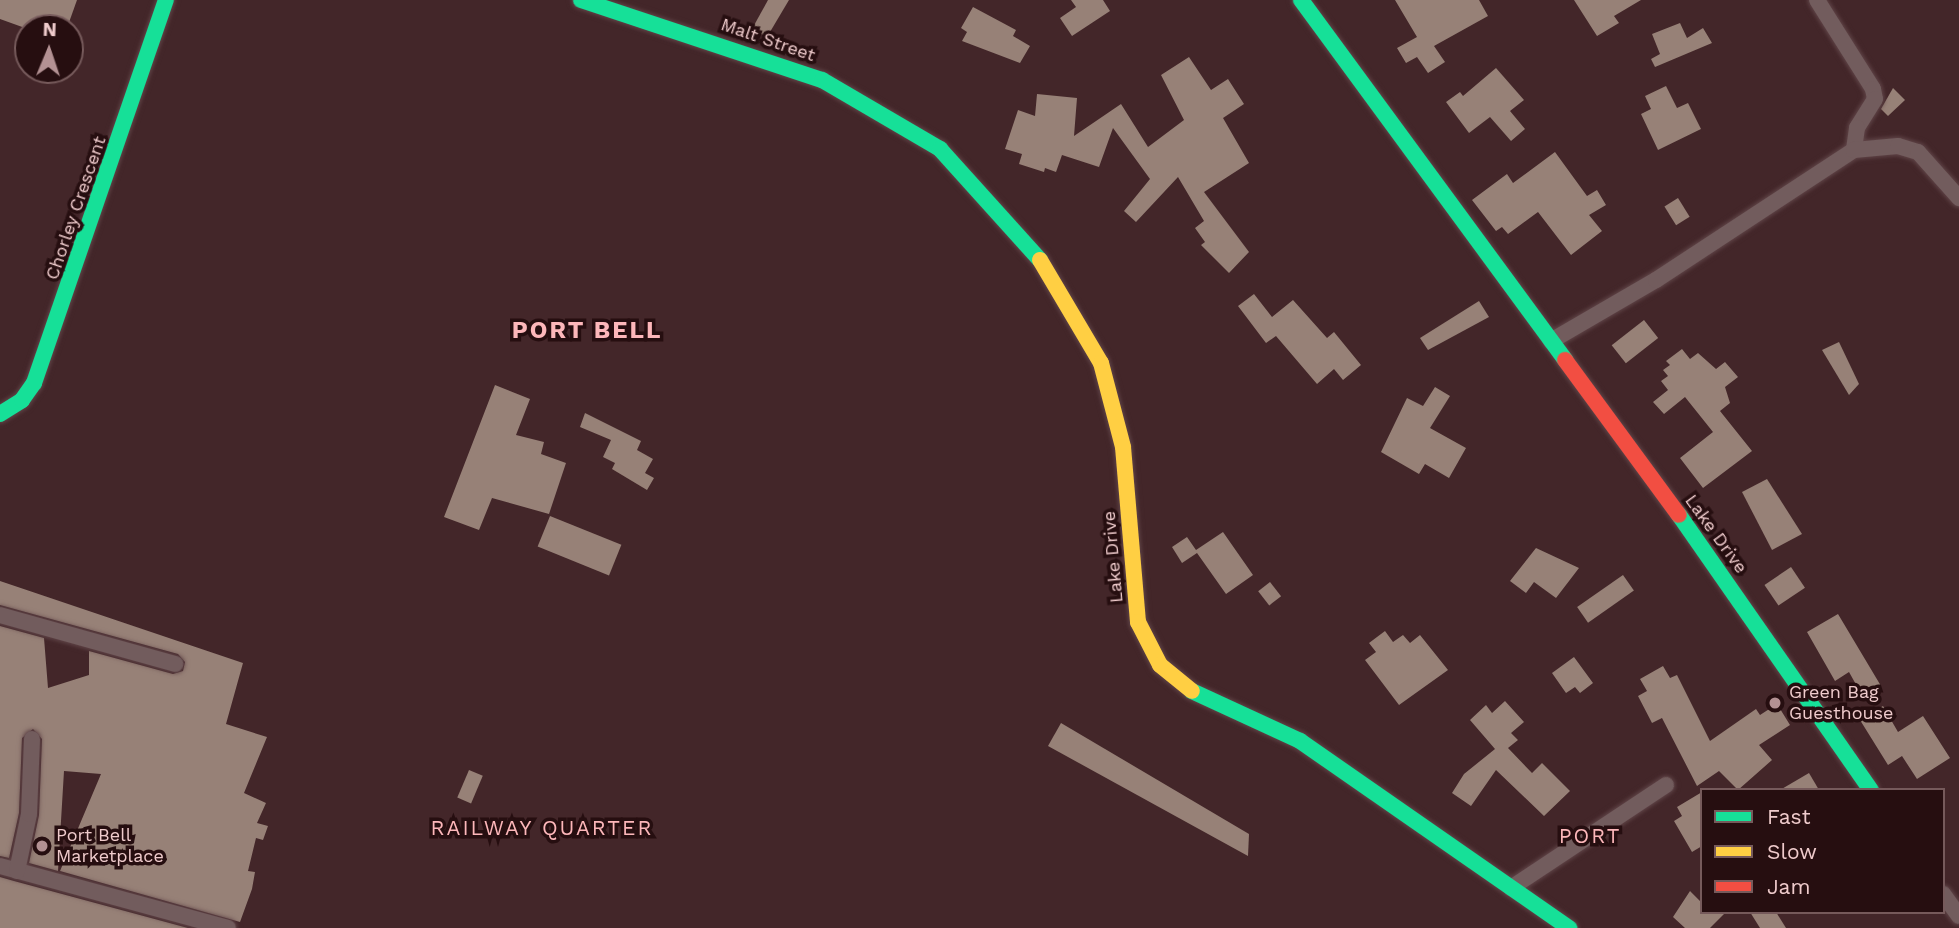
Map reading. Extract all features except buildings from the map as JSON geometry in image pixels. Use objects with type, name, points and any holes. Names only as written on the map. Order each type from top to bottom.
[{"type":"street","name":"Chorley Crescent","points":[[0,414],[22,400],[34,383],[166,0]]},
{"type":"street","name":"Malt Street","points":[[581,0],[822,80]]},
{"type":"street","name":"Lake Drive","points":[[1301,0],[1551,341],[1870,788]]},
{"type":"street","points":[[1817,0],[1873,89],[1875,99],[1857,128],[1854,150]]},
{"type":"street","name":"Lake Drive","points":[[822,80],[940,149],[1038,258],[1085,328],[1101,363],[1123,447],[1138,622],[1160,665],[1214,704],[1300,741],[1422,821],[1569,928]]},
{"type":"street","points":[[1551,341],[1656,281],[1854,150],[1885,146],[1918,152],[1959,198]]},
{"type":"street","points":[[0,615],[175,664]]},
{"type":"street","points":[[17,871],[29,814],[33,739]]},
{"type":"street","points":[[1511,888],[1666,785]]},
{"type":"street","points":[[0,866],[228,928]]},
{"type":"street","points":[[1945,897],[1959,916]]},
{"type":"traffic: fast","points":[[0,414],[22,400],[34,383],[166,0]]},
{"type":"traffic: fast","points":[[581,0],[822,80],[940,149],[1040,260]]},
{"type":"traffic: fast","points":[[1301,0],[1565,360]]},
{"type":"traffic: fast","points":[[1679,515],[1870,788]]},
{"type":"traffic: fast","points":[[1192,691],[1300,741],[1569,928]]},
{"type":"traffic: slow","points":[[1040,260],[1101,363],[1123,447],[1138,622],[1160,665],[1192,691]]},
{"type":"traffic: jam","points":[[1565,360],[1679,515]]},
{"type":"place","name":"Green Bag Guesthouse","points":[[1775,703]]},
{"type":"place","name":"Port Bell Marketplace","points":[[42,846]]},
{"type":"district","name":"PORT BELL","points":[[587,331]]},
{"type":"district","name":"RAILWAY QUARTER","points":[[542,828]]},
{"type":"district","name":"PORT","points":[[1590,836]]}]
